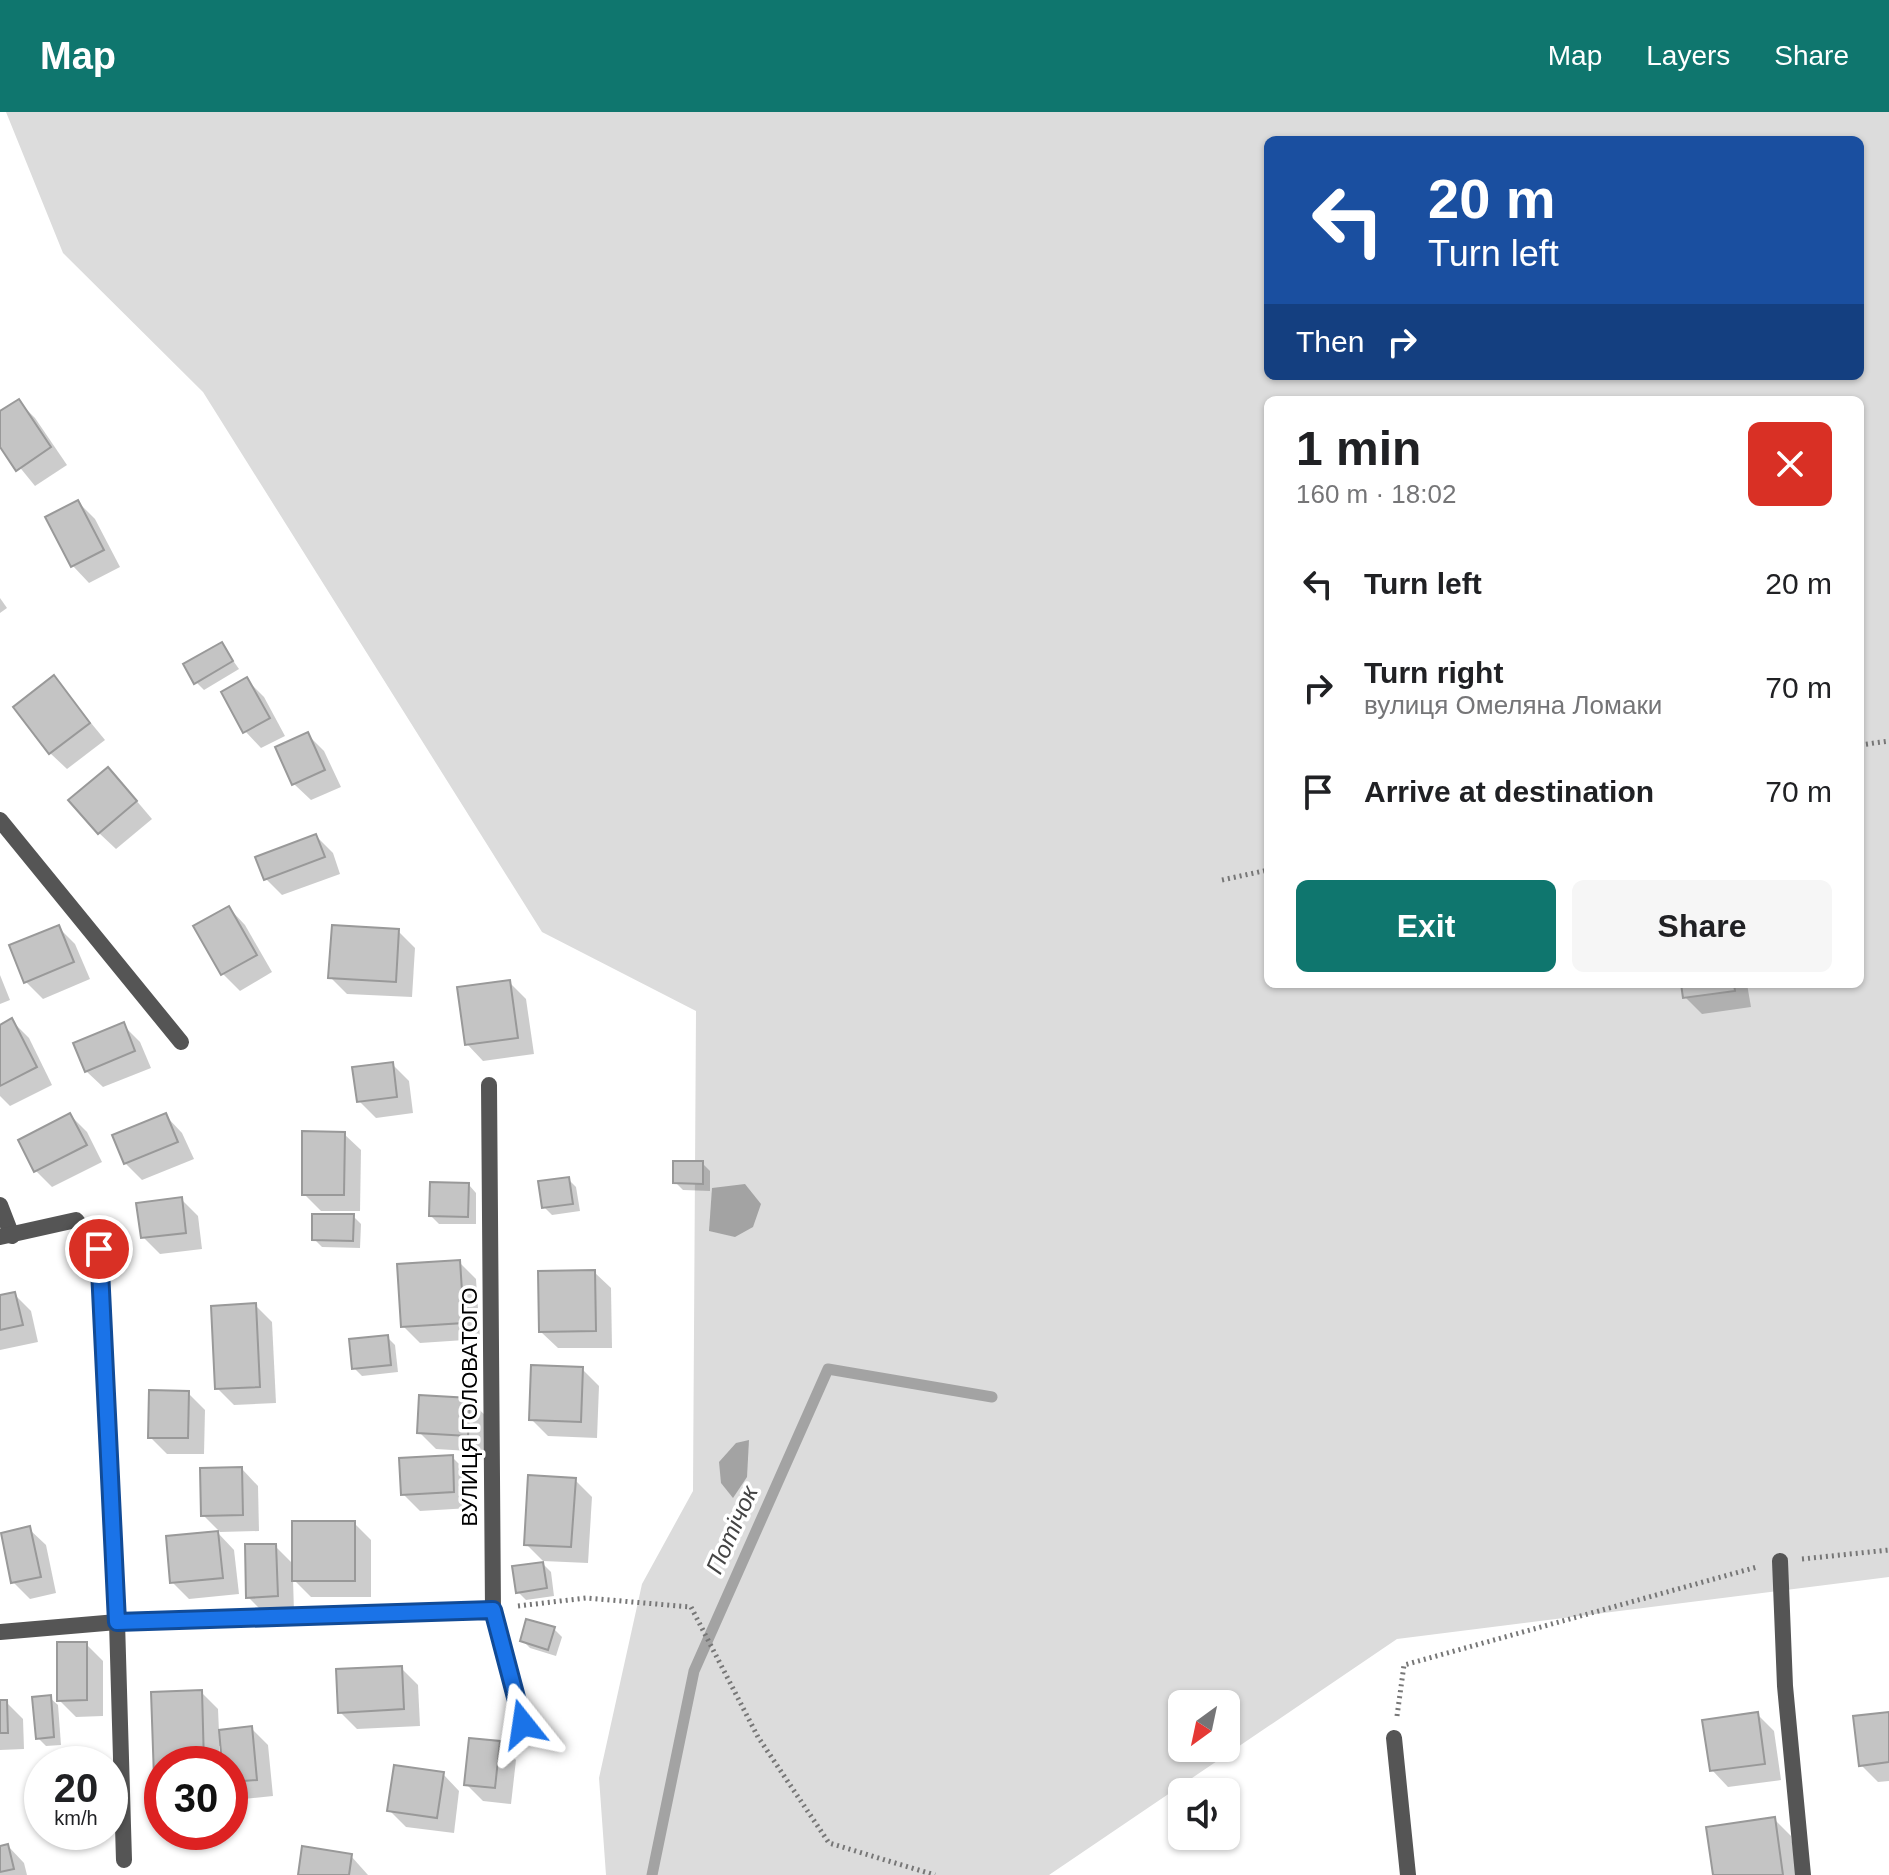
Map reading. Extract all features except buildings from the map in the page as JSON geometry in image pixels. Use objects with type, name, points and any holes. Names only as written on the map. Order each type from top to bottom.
[{"type":"street","points":[[0,820],[181,1042]]},
{"type":"street","name":"ВУЛИЦЯ ГОЛОВАТОГО","points":[[489,1085],[493,1610],[523,1724]]},
{"type":"street","points":[[0,1205],[6,1236],[76,1220],[99,1249],[117,1622],[124,1860]]},
{"type":"street","points":[[1780,1561],[1785,1686],[1803,1875]]},
{"type":"street","points":[[0,1632],[117,1622],[493,1610]]},
{"type":"street","points":[[1394,1738],[1408,1875]]},
{"type":"path","points":[[1864,744],[1889,741]]},
{"type":"path","points":[[1222,880],[1264,871]]},
{"type":"path","points":[[1394,1738],[1404,1665],[1780,1561],[1889,1550]]},
{"type":"path","points":[[493,1610],[586,1598],[691,1607],[758,1737],[829,1843],[935,1875]]},
{"type":"shaded area","points":[[6,112],[1889,112],[1889,1577],[1397,1639],[1240,1745],[1240,1690],[1168,1690],[1168,1762],[1216,1762],[1192,1778],[1168,1778],[1168,1794],[1049,1875],[606,1875],[599,1778],[642,1584],[693,1491],[696,1011],[542,932],[203,392],[63,253]]},
{"type":"shaded area","points":[[745,1184],[761,1204],[753,1227],[735,1237],[709,1231],[712,1188]]},
{"type":"shaded area","points":[[749,1440],[747,1477],[733,1498],[721,1483],[719,1462],[736,1443]]},
{"type":"waterway","name":"Потічок","points":[[652,1875],[694,1671],[828,1369],[992,1397]]},
{"type":"route","points":[[99,1249],[117,1622],[493,1610],[523,1724]]}]
